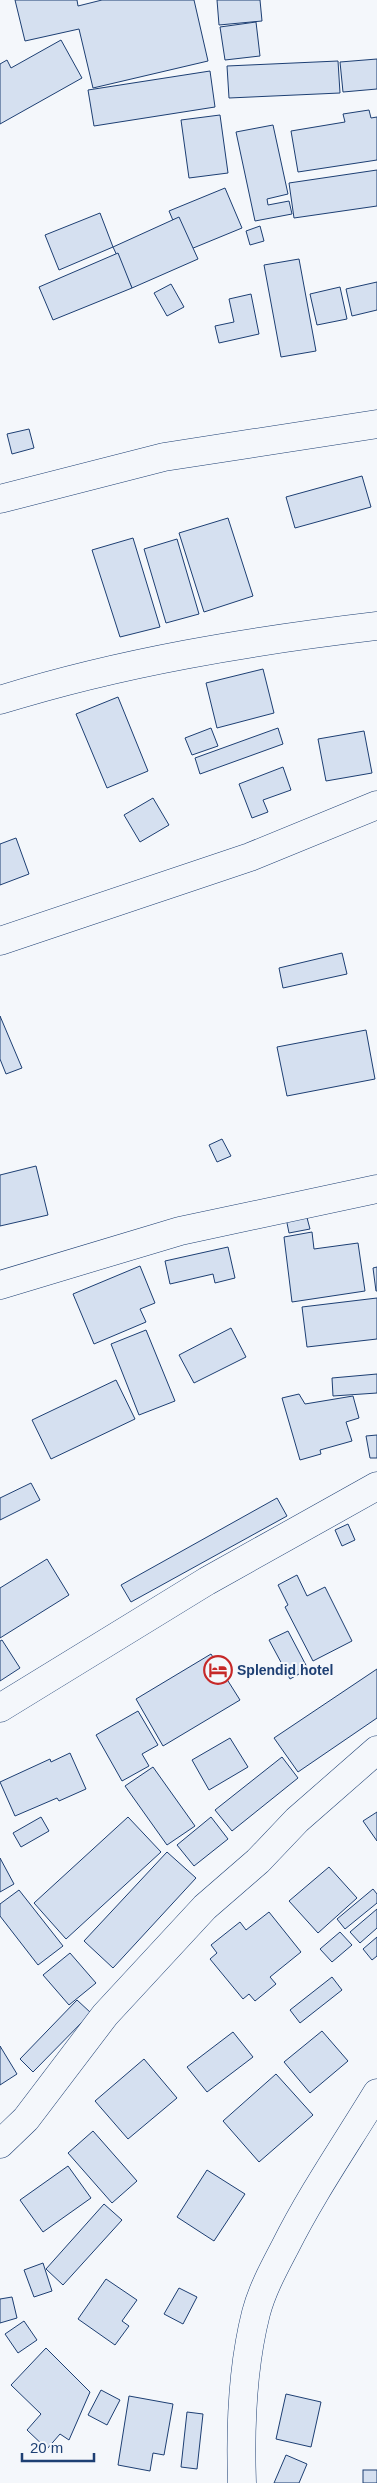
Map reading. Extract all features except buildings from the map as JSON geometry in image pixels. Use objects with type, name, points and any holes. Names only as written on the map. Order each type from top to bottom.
[{"type":"main road","points":[[0,499],[164,457],[377,424]]},
{"type":"main road","points":[[0,700],[93,673],[235,646],[377,626]]},
{"type":"main road","points":[[0,941],[250,857],[377,805]]},
{"type":"main road","points":[[0,1285],[180,1232],[377,1189]]},
{"type":"main road","points":[[0,1708],[190,1591],[377,1486]]},
{"type":"main road","points":[[0,2144],[26,2119],[105,2015],[206,1907],[258,1861],[297,1820],[377,1750]]},
{"type":"main road","points":[[242,2483],[240,2446],[243,2387],[256,2312],[273,2270],[306,2205],[377,2093]]},
{"type":"place","name":"Splendid hotel","points":[[218,1670]]}]
